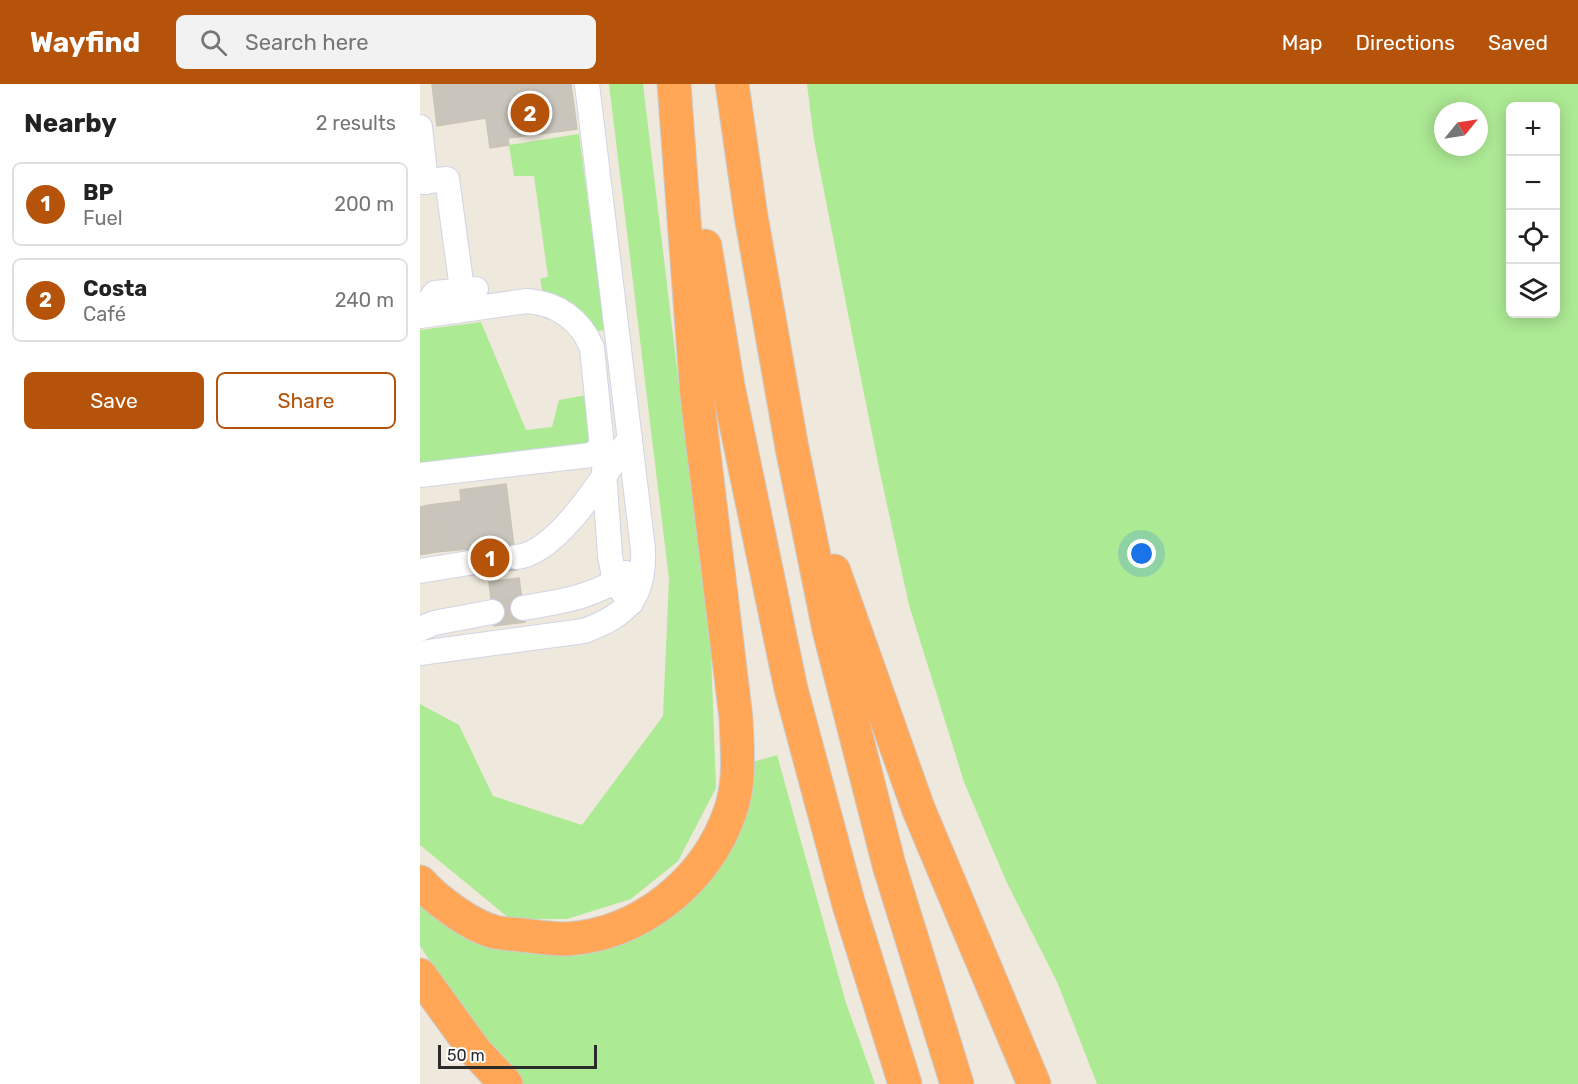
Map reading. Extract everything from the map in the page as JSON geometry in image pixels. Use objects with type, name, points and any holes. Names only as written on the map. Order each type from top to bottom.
[{"type":"highway","points":[[420,882],[461,916],[493,931],[567,939],[598,934],[664,904],[693,878],[716,845],[731,811],[738,770],[735,718],[697,396],[674,84]]},
{"type":"highway","points":[[680,84],[728,386],[790,689],[849,905],[905,1084]]},
{"type":"highway","points":[[732,84],[751,216],[792,448],[829,630],[889,865],[957,1084]]},
{"type":"highway","points":[[792,448],[918,808],[1034,1084]]},
{"type":"highway","points":[[420,975],[476,1051],[506,1084]]},
{"type":"lane","points":[[420,652],[584,631],[603,624],[619,614],[640,589],[644,571],[643,549],[587,84]]},
{"type":"lane","points":[[420,127],[423,182],[447,179],[462,290]]},
{"type":"lane","points":[[420,315],[435,293],[474,288],[507,304]]},
{"type":"lane","points":[[420,315],[527,301],[539,302],[558,309],[577,322],[587,335],[592,348],[610,556],[615,582],[630,603]]},
{"type":"lane","points":[[516,557],[525,557],[550,542],[590,497],[630,438]]},
{"type":"lane","points":[[420,476],[591,455],[602,447]]},
{"type":"lane","points":[[523,608],[596,592],[615,582],[630,568],[643,549]]},
{"type":"lane","points":[[420,571],[469,563]]},
{"type":"lane","points":[[420,629],[434,623],[492,612]]},
{"type":"green space","points":[[609,84],[643,84],[711,653],[716,788],[678,861],[631,899],[567,919],[510,919],[420,845],[420,704],[459,725],[493,796],[582,825],[663,716],[669,579]]},
{"type":"green space","points":[[807,84],[1578,84],[1578,1084],[1097,1084],[1058,984],[1007,883],[964,782],[909,605],[879,468],[814,140]]},
{"type":"green space","points":[[579,134],[605,330],[596,331],[570,302],[543,293],[540,279],[548,277],[534,176],[514,176],[509,145]]},
{"type":"green space","points":[[481,322],[526,430],[552,427],[559,400],[587,395],[593,447],[420,464],[420,330]]},
{"type":"green space","points":[[777,755],[846,1003],[875,1084],[523,1084],[489,1051],[420,946],[420,897],[507,948],[530,954],[582,948],[625,938],[681,911],[722,861],[753,762]]},
{"type":"building","points":[[432,84],[571,84],[577,129],[508,138],[509,145],[490,148],[486,118],[437,126]]},
{"type":"building","points":[[506,484],[517,570],[471,575],[467,549],[436,552],[430,505],[461,501],[460,490]]},
{"type":"building","points":[[430,505],[436,552],[420,555],[420,507]]},
{"type":"building","points":[[519,578],[525,622],[494,626],[489,582]]},
{"type":"tunnel","points":[[469,563],[516,557]]},
{"type":"tunnel","points":[[492,612],[523,608]]},
{"type":"place","name":"Costa","points":[[530,113]]},
{"type":"place","name":"BP","points":[[490,558]]}]
